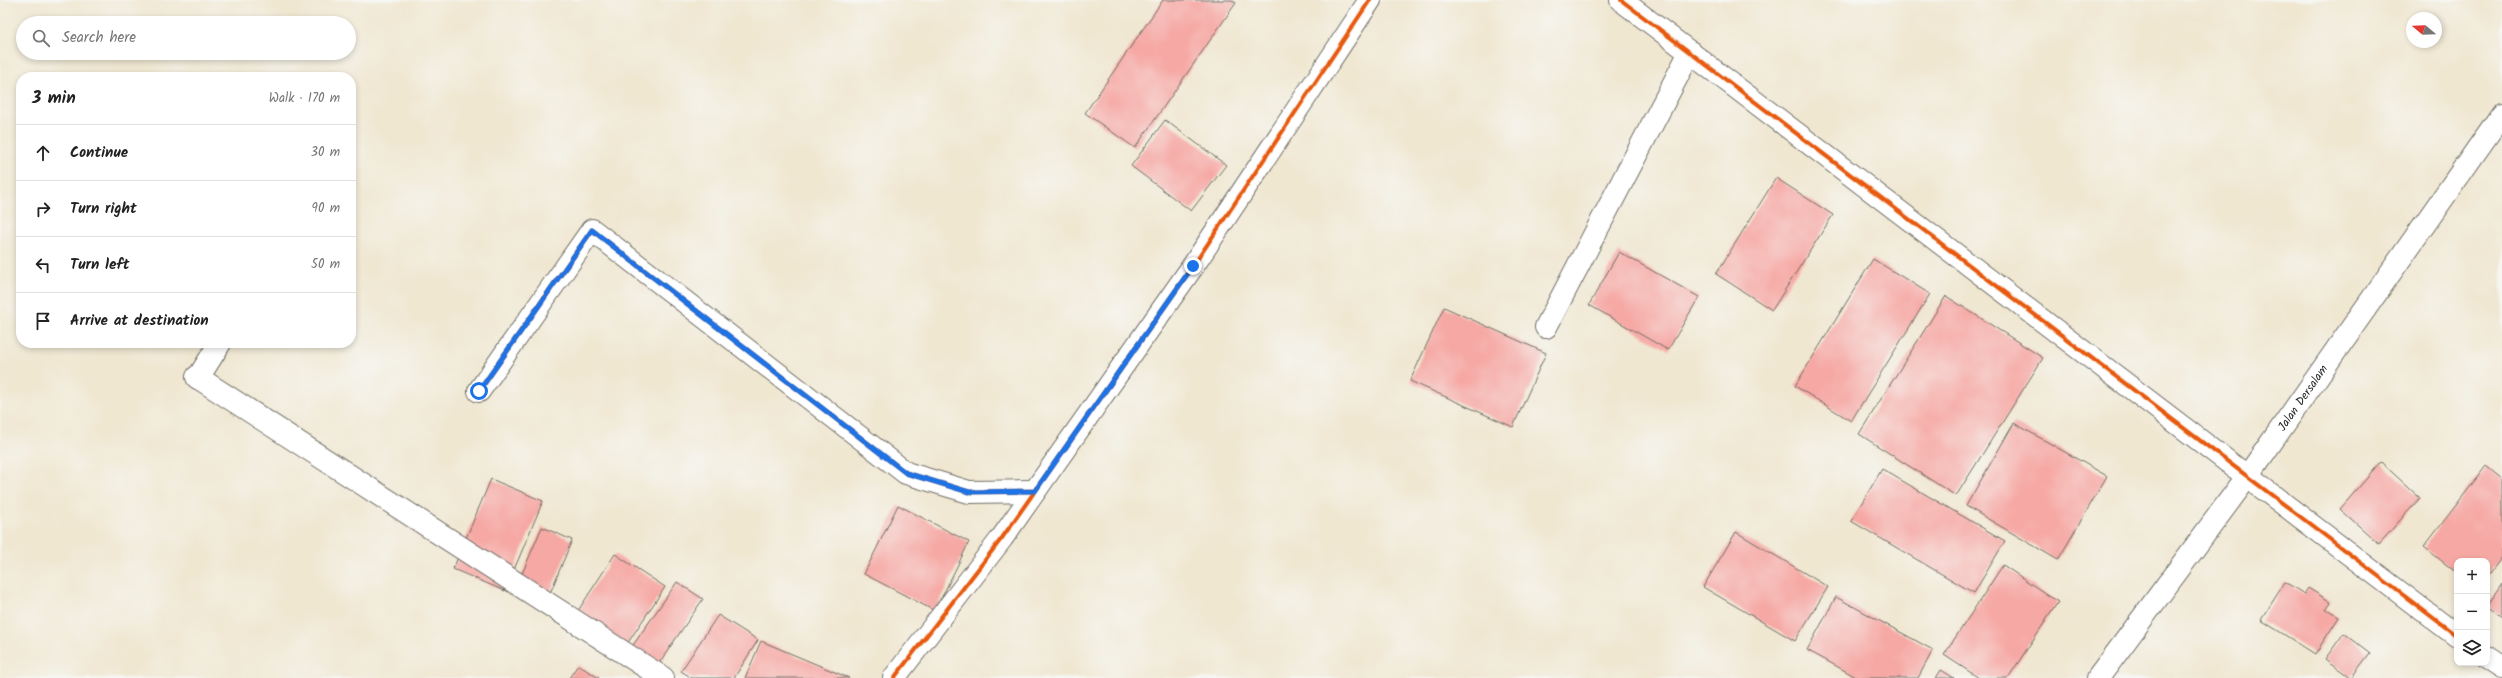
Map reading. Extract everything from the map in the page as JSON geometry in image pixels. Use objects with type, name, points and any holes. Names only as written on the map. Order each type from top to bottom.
[{"type":"street","points":[[894,678],[1002,538],[1193,266],[1370,0]]},
{"type":"street","points":[[1621,0],[2454,634]]},
{"type":"street","points":[[1546,326],[1690,52]]},
{"type":"street","name":"Jalan Dersalam","points":[[2098,678],[2247,477],[2502,114]]},
{"type":"street","points":[[479,391],[592,230],[906,473],[969,492],[1035,491]]},
{"type":"street","points":[[217,348],[197,377],[663,678]]},
{"type":"street","points":[[2490,659],[2502,667]]},
{"type":"building","points":[[1163,0],[1232,0],[1236,3],[1135,148],[1085,113]]},
{"type":"building","points":[[1165,120],[1226,165],[1191,211],[1131,166]]},
{"type":"building","points":[[1776,178],[1833,215],[1772,310],[1716,274]]},
{"type":"building","points":[[1619,252],[1699,297],[1668,350],[1589,305]]},
{"type":"building","points":[[1873,259],[1930,294],[1851,421],[1795,386]]},
{"type":"building","points":[[1946,296],[2043,358],[1956,496],[1859,434]]},
{"type":"building","points":[[1444,307],[1546,353],[1513,427],[1410,381]]},
{"type":"building","points":[[2014,423],[2107,476],[2058,560],[1966,506]]},
{"type":"building","points":[[2381,462],[2420,498],[2379,544],[2340,509]]},
{"type":"building","points":[[2486,466],[2502,479],[2502,557],[2490,573],[2490,558],[2454,558],[2454,571],[2424,547]]},
{"type":"building","points":[[1882,469],[2005,541],[1974,593],[1851,521]]},
{"type":"building","points":[[491,479],[543,501],[505,591],[453,569]]},
{"type":"building","points":[[898,505],[969,542],[935,611],[864,574]]},
{"type":"building","points":[[542,527],[572,540],[546,603],[515,590]]},
{"type":"building","points":[[1736,532],[1828,587],[1795,641],[1703,587]]},
{"type":"building","points":[[615,554],[665,587],[619,656],[570,623]]},
{"type":"building","points":[[2003,565],[2058,602],[2008,678],[1979,678],[1944,655]]},
{"type":"building","points":[[677,582],[703,599],[655,669],[629,651]]},
{"type":"building","points":[[2285,582],[2304,594],[2308,588],[2331,602],[2326,609],[2339,617],[2315,654],[2261,620]]},
{"type":"building","points":[[2502,584],[2502,617],[2490,608],[2490,602]]},
{"type":"building","points":[[1836,597],[1933,650],[1918,678],[1858,678],[1807,650]]},
{"type":"building","points":[[718,615],[758,640],[734,678],[692,678],[681,671]]},
{"type":"building","points":[[2344,633],[2370,653],[2351,678],[2325,659]]},
{"type":"building","points":[[761,641],[849,678],[745,678]]},
{"type":"building","points":[[578,665],[599,678],[569,678]]},
{"type":"building","points":[[1941,670],[1954,678],[1936,678]]},
{"type":"cycle path","points":[[894,678],[1002,538],[1193,266],[1370,0]]},
{"type":"cycle path","points":[[1621,0],[2454,634]]},
{"type":"cycle path","points":[[479,391],[592,230],[906,473],[969,492],[1035,491]]},
{"type":"route","points":[[479,391],[592,230],[906,473],[969,492],[1035,491],[1193,266]]}]
